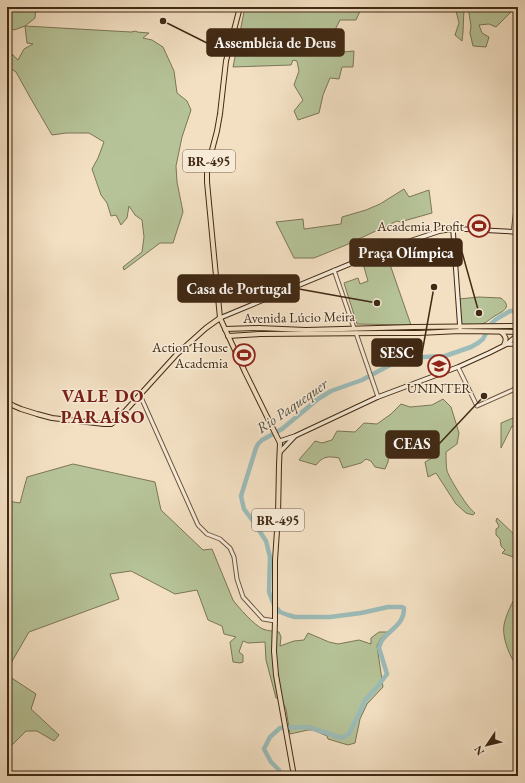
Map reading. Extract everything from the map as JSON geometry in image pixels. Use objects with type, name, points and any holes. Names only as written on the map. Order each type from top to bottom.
[{"type":"main road","name":"BR-495","points":[[240,7],[226,61],[219,120],[207,173],[220,318],[279,439],[278,516],[275,560],[274,663],[294,776]]},
{"type":"main road","points":[[453,230],[460,332]]},
{"type":"main road","points":[[7,402],[14,406],[45,416],[108,424],[114,422],[177,354],[206,328],[220,318],[386,249],[440,231],[516,232]]},
{"type":"main road","points":[[279,439],[295,436],[378,397],[458,367],[506,344],[515,337],[518,332],[518,326]]},
{"type":"main road","name":"Avenida Lúcio Meira","points":[[225,329],[259,328],[306,330],[518,326]]},
{"type":"main road","points":[[259,328],[260,334]]},
{"type":"main road","points":[[501,332],[506,338],[506,344]]},
{"type":"main road","name":"Avenida Lúcio Meira","points":[[228,336],[260,334],[419,334],[518,332]]},
{"type":"main road","points":[[506,344],[512,344],[518,347]]},
{"type":"main road","points":[[280,452],[295,436]]},
{"type":"street","points":[[516,232],[518,194]]},
{"type":"street","points":[[334,270],[354,328]]},
{"type":"street","points":[[458,367],[477,406],[515,389],[518,385],[518,332]]},
{"type":"street","points":[[356,333],[378,397]]},
{"type":"street","points":[[140,395],[198,525],[207,534],[220,539],[230,548],[234,557],[237,579],[243,597],[263,619],[275,621]]},
{"type":"green space","points":[[8,7],[36,7],[35,18],[25,26],[14,30],[9,27]]},
{"type":"green space","points":[[245,7],[359,7],[361,9],[356,20],[340,20],[332,36],[343,52],[354,51],[353,67],[342,67],[339,79],[330,78],[323,95],[319,113],[298,120],[294,111],[303,100],[294,85],[299,71],[297,61],[293,60],[291,65],[233,67]]},
{"type":"green space","points":[[455,7],[468,7],[464,8],[462,41],[455,35],[459,23]]},
{"type":"green space","points":[[468,7],[513,7],[510,13],[496,27],[489,24],[479,25],[482,33],[489,37],[486,47],[473,46],[470,33],[471,26]]},
{"type":"green space","points":[[25,26],[131,32],[136,31],[149,33],[143,38],[152,40],[163,47],[174,71],[177,93],[187,101],[191,110],[182,137],[176,166],[177,182],[183,212],[173,243],[160,243],[124,270],[123,267],[142,252],[144,237],[142,220],[135,215],[129,206],[127,218],[121,225],[116,215],[111,216],[107,203],[101,195],[92,169],[104,142],[89,133],[66,133],[52,135],[16,72],[7,66],[7,49],[18,60],[24,49],[33,44],[27,43]]},
{"type":"green space","points":[[404,189],[409,197],[429,190],[432,213],[400,222],[397,221],[314,258],[294,258],[276,222],[303,219],[304,229],[341,224],[342,217],[380,204]]},
{"type":"green space","points":[[385,250],[411,325],[357,324],[344,283],[358,278],[360,284],[368,281],[362,260]]},
{"type":"green space","points":[[479,297],[501,298],[505,301],[506,307],[486,322],[478,325],[460,325],[459,299]]},
{"type":"green space","points":[[443,399],[451,407],[459,433],[457,444],[446,452],[447,471],[455,487],[475,513],[473,515],[466,513],[456,504],[436,473],[428,477],[425,462],[432,458],[429,451],[423,447],[389,452],[388,462],[385,469],[375,467],[371,461],[366,459],[361,463],[343,468],[339,458],[326,457],[316,465],[299,460],[315,441],[322,443],[332,440],[337,431],[355,432],[364,423],[377,424],[391,414],[401,404],[410,407],[432,405]]},
{"type":"green space","points":[[518,407],[518,429],[512,426],[501,448],[501,423],[513,418]]},
{"type":"green space","points":[[73,464],[155,482],[161,510],[203,550],[212,549],[233,600],[247,616],[260,627],[266,630],[279,632],[281,637],[280,646],[294,641],[304,640],[308,633],[329,642],[338,644],[359,640],[371,644],[371,638],[379,632],[388,632],[381,638],[377,646],[383,687],[367,704],[360,719],[355,743],[348,745],[328,739],[327,736],[313,730],[290,734],[286,709],[281,699],[276,698],[266,660],[265,642],[248,643],[243,641],[239,652],[243,655],[243,662],[233,662],[230,642],[236,637],[224,634],[222,626],[208,620],[197,590],[175,594],[131,571],[110,574],[119,599],[29,632],[7,670],[7,501],[20,503],[27,477]]},
{"type":"green space","points":[[497,518],[518,538],[518,557],[516,558],[502,553],[505,550],[501,546],[500,539],[496,535],[496,529],[499,526],[496,521]]},
{"type":"green space","points":[[518,593],[518,660],[514,662],[506,644],[504,625],[511,604]]},
{"type":"green space","points":[[7,675],[36,694],[31,709],[59,735],[54,741],[37,731],[26,731],[12,745],[7,746]]},
{"type":"waterway","name":"Rio Paquequer","points":[[280,776],[279,770],[271,762],[264,749],[270,737],[280,728],[308,727],[342,738],[349,734],[366,699],[387,674],[379,648],[386,635],[400,622],[404,608],[388,607],[361,613],[330,617],[295,617],[280,612],[274,605],[269,592],[270,557],[266,541],[244,509],[241,496],[258,444],[262,440],[282,429],[318,399],[331,391],[362,380],[390,365],[404,360],[445,356],[471,347],[483,339],[490,325],[495,320],[510,311],[518,311]]},
{"type":"place","name":"Assembleia de Deus","points":[[163,21]]},
{"type":"place","name":"Academia Profit","points":[[479,226]]},
{"type":"place","name":"SESC","points":[[434,287]]},
{"type":"place","name":"Casa de Portugal","points":[[377,303]]},
{"type":"place","name":"Praça Olímpica","points":[[479,313]]},
{"type":"place","name":"Action House Academia","points":[[244,355]]},
{"type":"place","name":"UNINTER","points":[[439,366]]},
{"type":"place","name":"CEAS","points":[[484,396]]},
{"type":"district","name":"VALE DO PARAÍSO","points":[[103,406]]}]
